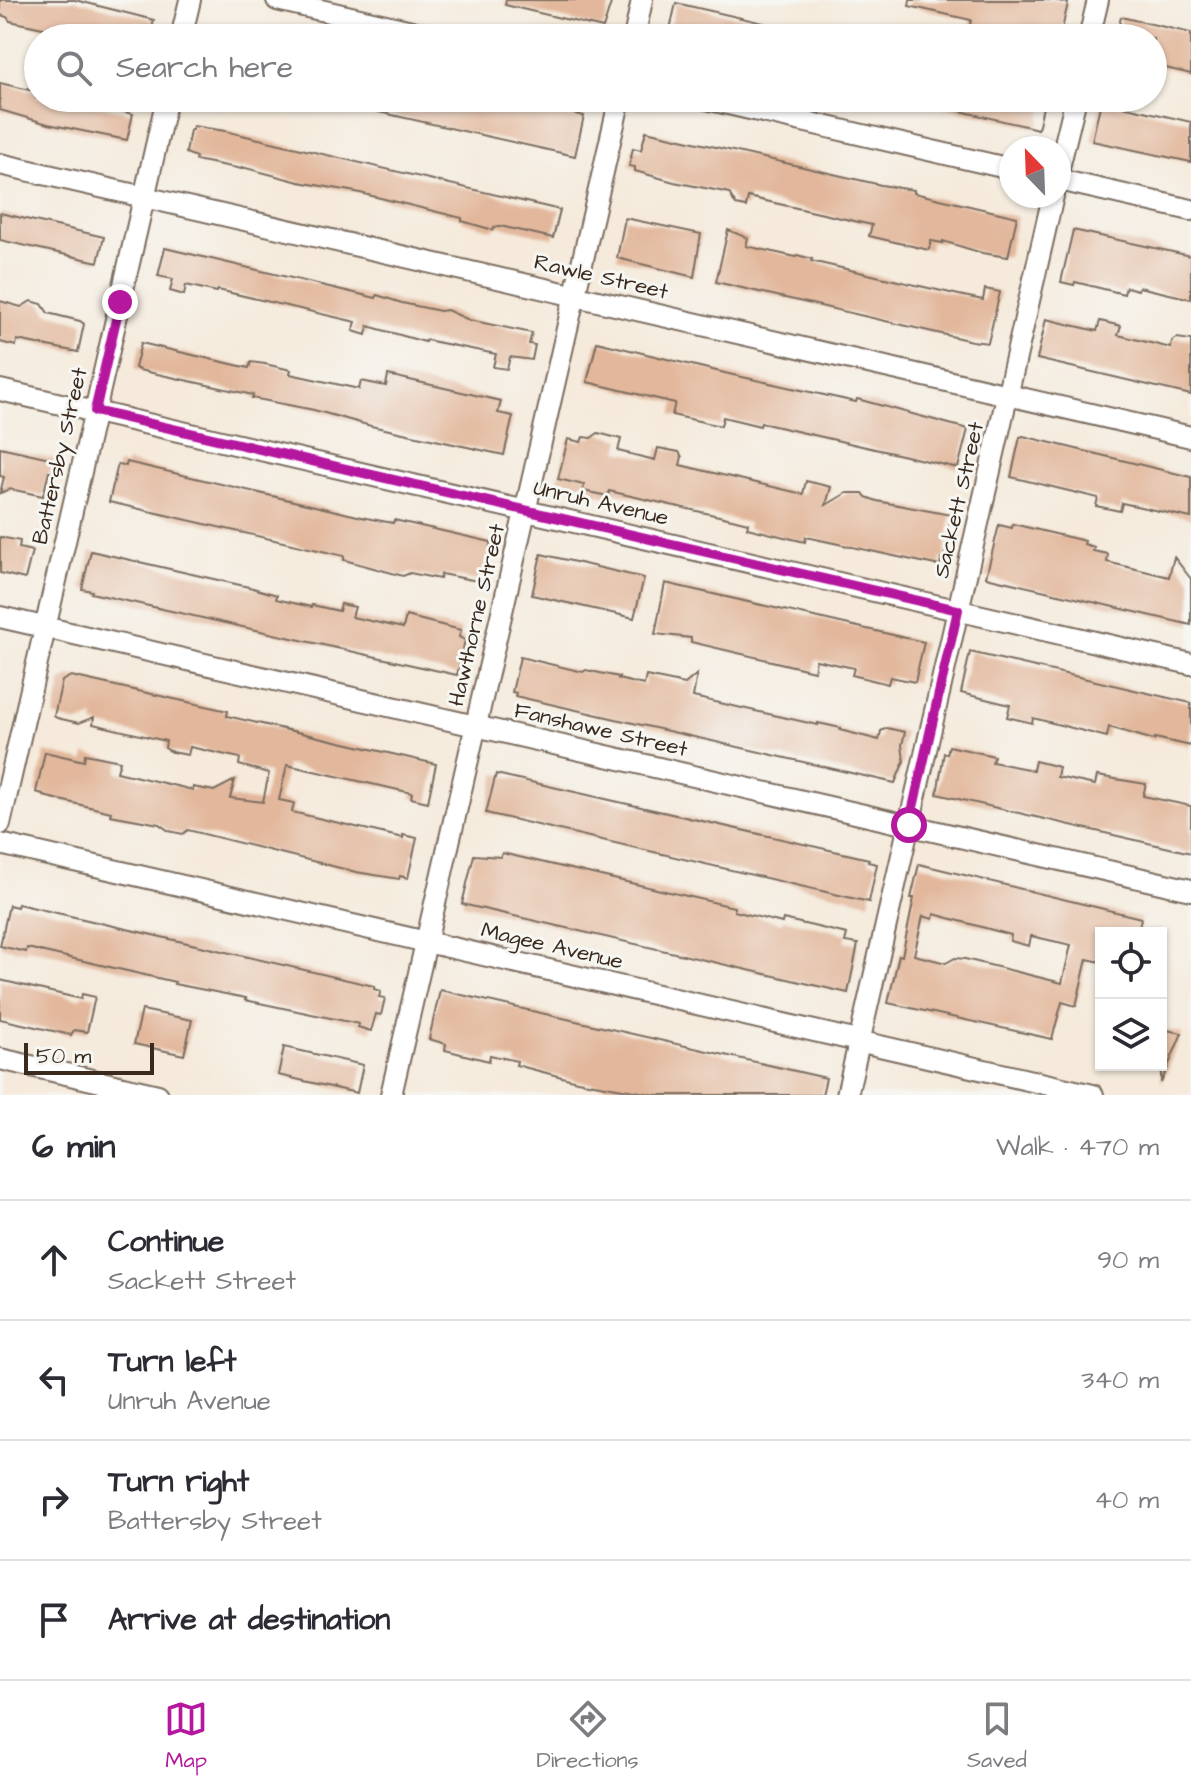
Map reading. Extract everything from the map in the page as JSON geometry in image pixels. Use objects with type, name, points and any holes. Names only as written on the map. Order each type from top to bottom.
[{"type":"street","points":[[184,24],[190,0]]},
{"type":"street","points":[[277,0],[381,24]]},
{"type":"street","points":[[637,24],[642,0]]},
{"type":"street","points":[[1092,24],[1098,0]]},
{"type":"street","name":"Battersby Street","points":[[0,824],[164,112]]},
{"type":"street","name":"Hawthorne Street","points":[[391,1095],[617,112]]},
{"type":"street","points":[[763,112],[999,166]]},
{"type":"street","points":[[1067,136],[1073,112]]},
{"type":"street","name":"Rawle Street","points":[[0,164],[1191,437]]},
{"type":"street","points":[[1071,183],[1191,210]]},
{"type":"street","name":"Sackett Street","points":[[847,1095],[1050,208]]},
{"type":"street","name":"Unruh Avenue","points":[[0,390],[1191,664]]},
{"type":"street","name":"Fanshawe Street","points":[[0,617],[1191,890]]},
{"type":"street","name":"Magee Avenue","points":[[0,844],[1093,1095]]},
{"type":"street","points":[[0,1059],[158,1095]]},
{"type":"building","points":[[0,0],[75,0],[154,20],[153,24],[24,24],[0,15]]},
{"type":"building","points":[[506,0],[612,0],[604,24],[586,24],[505,5]]},
{"type":"building","points":[[910,0],[1054,0],[1068,3],[1063,24],[970,24],[971,20],[909,6]]},
{"type":"building","points":[[676,3],[767,24],[671,24]]},
{"type":"building","points":[[1121,17],[1152,24],[1119,24]]},
{"type":"building","points":[[1167,28],[1191,33],[1191,74],[1167,68]]},
{"type":"building","points":[[0,83],[24,89],[24,112],[133,114],[127,140],[48,124],[0,110]]},
{"type":"building","points":[[379,112],[568,112],[584,116],[575,156]]},
{"type":"building","points":[[965,112],[1042,112],[1038,129]]},
{"type":"building","points":[[1099,112],[1148,112],[1191,122],[1191,162],[1092,141]]},
{"type":"building","points":[[193,126],[560,210],[553,238],[500,226],[493,230],[462,221],[462,218],[356,192],[195,160],[196,157],[186,153]]},
{"type":"building","points":[[646,131],[914,190],[914,193],[1017,217],[1008,257],[943,241],[931,241],[929,250],[869,236],[872,225],[748,197],[746,207],[736,205],[729,193],[635,171],[635,167],[629,166],[633,148],[641,150]]},
{"type":"building","points":[[0,213],[104,237],[98,262],[0,240]]},
{"type":"building","points":[[625,218],[701,234],[694,277],[617,258]]},
{"type":"building","points":[[728,230],[748,238],[746,246],[797,255],[811,261],[959,295],[983,300],[985,289],[1000,292],[988,343],[716,282]]},
{"type":"building","points":[[1073,230],[1191,256],[1191,299],[1139,287],[1138,290],[1126,287],[1124,294],[1075,282],[1074,285],[1061,282]]},
{"type":"building","points":[[165,248],[376,298],[377,295],[402,303],[447,310],[469,320],[532,333],[529,344],[535,345],[532,360],[510,357],[507,369],[493,367],[496,354],[425,342],[368,326],[366,335],[353,331],[356,322],[218,290],[186,285],[184,295],[170,291],[173,279],[158,276]]},
{"type":"building","points":[[0,301],[21,307],[31,301],[42,304],[48,313],[80,321],[84,324],[78,352],[17,340],[16,346],[0,342]]},
{"type":"building","points":[[1046,319],[1097,331],[1100,321],[1121,326],[1118,335],[1171,348],[1172,341],[1177,338],[1191,340],[1191,395],[1037,359]]},
{"type":"building","points":[[597,342],[856,402],[857,399],[968,429],[958,468],[761,423],[760,426],[723,417],[721,426],[672,415],[675,403],[587,382]]},
{"type":"building","points":[[141,343],[249,368],[251,362],[265,364],[291,370],[290,374],[359,389],[361,381],[386,386],[388,375],[501,401],[498,413],[513,416],[504,455],[139,370],[135,368]]},
{"type":"building","points":[[598,433],[621,439],[618,451],[655,460],[658,448],[679,452],[682,457],[680,465],[803,494],[806,481],[831,487],[826,505],[847,493],[863,493],[877,501],[951,515],[944,559],[941,558],[940,566],[806,537],[805,542],[747,528],[748,523],[732,519],[609,491],[608,496],[583,491],[584,485],[558,479],[568,439],[581,442],[583,437],[591,438]]},
{"type":"building","points":[[1020,437],[1191,477],[1191,518],[1122,503],[1120,511],[1096,506],[1098,498],[1011,477]]},
{"type":"building","points":[[0,447],[59,460],[56,474],[49,472],[43,496],[10,489],[0,493],[4,477],[0,476]]},
{"type":"building","points":[[127,462],[366,518],[393,523],[394,520],[491,542],[483,582],[441,574],[440,579],[410,573],[403,576],[344,560],[344,556],[109,502],[118,464],[126,466]]},
{"type":"building","points":[[1013,524],[1085,541],[1084,544],[1094,547],[1093,551],[1108,554],[1107,562],[1169,577],[1174,557],[1191,579],[1191,625],[986,577],[999,525],[1012,528]]},
{"type":"building","points":[[0,537],[20,541],[19,548],[32,551],[25,579],[0,573]]},
{"type":"building","points":[[91,551],[253,588],[277,595],[276,599],[311,607],[339,611],[341,604],[355,607],[352,617],[403,628],[406,616],[461,630],[459,637],[465,640],[457,675],[91,593],[82,589]]},
{"type":"building","points":[[541,554],[644,578],[634,618],[532,595]]},
{"type":"building","points":[[665,583],[924,642],[915,682],[890,677],[888,684],[852,675],[854,668],[816,660],[814,671],[691,642],[691,638],[655,634]]},
{"type":"building","points":[[970,652],[1191,703],[1191,746],[1154,740],[1109,727],[1107,737],[1033,718],[1032,723],[1007,717],[1010,705],[961,693]]},
{"type":"building","points":[[520,657],[644,685],[646,676],[685,684],[697,674],[693,697],[841,728],[879,740],[881,731],[887,728],[905,732],[902,745],[904,761],[895,783],[515,696],[516,693],[512,692]]},
{"type":"building","points":[[71,676],[228,711],[227,716],[436,764],[428,802],[411,798],[412,793],[287,765],[279,800],[294,803],[292,812],[403,838],[403,835],[417,838],[408,878],[356,872],[188,830],[183,834],[169,831],[159,824],[110,815],[111,812],[36,792],[45,752],[84,761],[85,754],[120,761],[117,772],[193,790],[193,787],[214,791],[235,780],[230,798],[263,802],[269,773],[239,765],[240,758],[190,747],[188,755],[172,752],[165,748],[166,741],[93,724],[94,717],[79,723],[57,718],[54,716],[62,681]]},
{"type":"building","points":[[949,746],[994,756],[992,762],[1033,770],[1035,761],[1059,767],[1057,777],[1095,785],[1097,776],[1146,784],[1143,796],[1191,806],[1191,853],[937,794],[944,753],[947,754]]},
{"type":"building","points":[[496,774],[869,859],[868,862],[877,864],[869,902],[486,813]]},
{"type":"building","points":[[502,853],[734,907],[734,911],[782,923],[783,919],[847,934],[845,942],[858,944],[848,993],[462,904],[474,855],[501,857]]},
{"type":"building","points":[[919,864],[1141,918],[1139,927],[1095,927],[1095,961],[1087,959],[1076,1006],[1062,1002],[1052,1039],[888,1003],[914,898],[911,898]],"holes":[[[934,914],[1011,935],[1010,941],[1029,946],[1031,936],[1071,945],[1062,983],[965,959],[955,958],[946,963],[914,955],[923,916],[933,919]]]},
{"type":"building","points":[[18,904],[374,986],[374,989],[381,991],[379,997],[385,998],[381,1015],[376,1014],[371,1031],[358,1027],[359,1024],[246,998],[27,948],[26,952],[0,946],[9,905],[17,907]]},
{"type":"building","points":[[0,980],[81,999],[82,994],[95,997],[87,1032],[74,1030],[71,1035],[0,1019]]},
{"type":"building","points":[[440,990],[826,1078],[822,1095],[657,1095],[577,1081],[490,1055],[489,1061],[445,1050],[446,1044],[429,1039]]},
{"type":"building","points":[[142,1010],[192,1020],[184,1055],[134,1044]]},
{"type":"building","points":[[1167,1030],[1182,1033],[1167,1069]]},
{"type":"building","points":[[284,1047],[363,1065],[357,1093],[278,1075]]},
{"type":"route","points":[[120,302],[95,411],[958,610],[909,825]]}]
